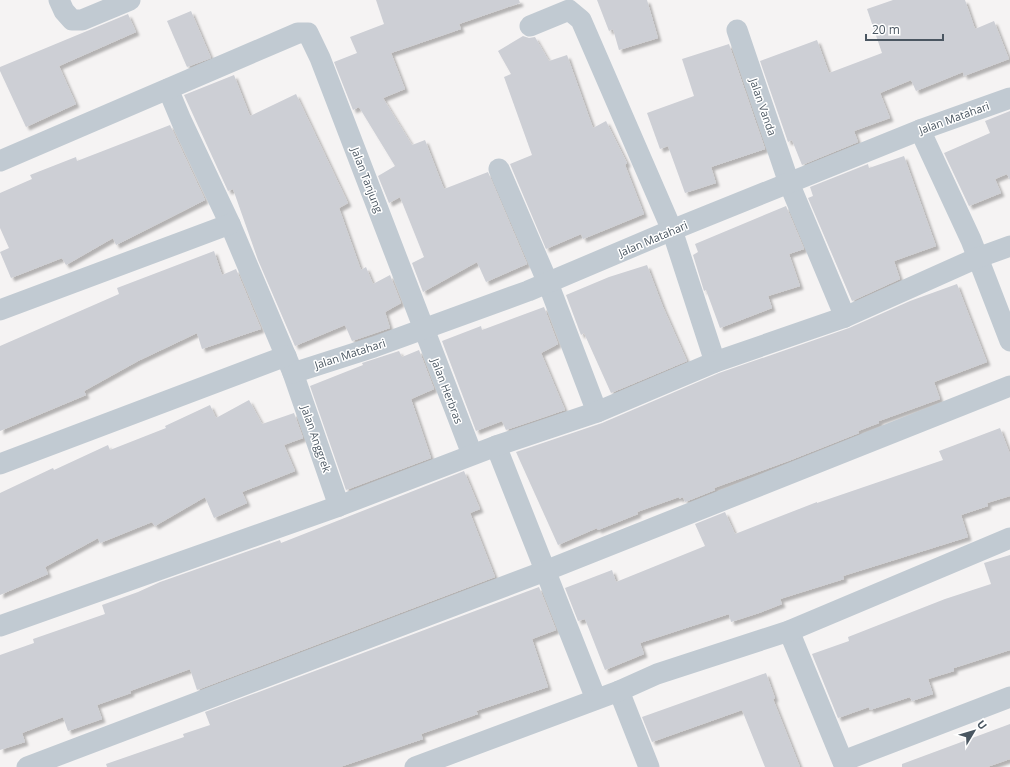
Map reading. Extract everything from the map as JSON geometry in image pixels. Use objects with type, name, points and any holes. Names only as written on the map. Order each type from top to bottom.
[{"type":"street","points":[[59,0],[64,11],[72,20],[82,20],[130,0]]},
{"type":"street","points":[[530,26],[569,10],[580,20],[672,230],[715,362]]},
{"type":"street","name":"Jalan Vanda","points":[[737,30],[789,183],[844,317]]},
{"type":"street","name":"Jalan Tanjung","points":[[168,88],[298,33],[308,33],[320,58],[423,328]]},
{"type":"street","points":[[0,161],[168,88]]},
{"type":"street","name":"Jalan Anggrek","points":[[168,88],[181,120],[230,224],[290,364],[339,506]]},
{"type":"street","name":"Jalan Matahari","points":[[0,464],[290,364],[374,347],[548,283],[672,230],[920,130],[1010,98]]},
{"type":"street","points":[[920,130],[971,240],[1010,341]]},
{"type":"street","points":[[499,169],[548,283],[596,412]]},
{"type":"street","points":[[0,310],[230,224]]},
{"type":"street","points":[[0,626],[339,506],[472,454],[596,412],[715,362],[844,317],[977,258],[1010,246]]},
{"type":"street","name":"Jalan Herbras","points":[[423,328],[472,454]]},
{"type":"street","points":[[27,767],[545,570],[1010,386]]},
{"type":"street","points":[[496,446],[596,698]]},
{"type":"street","points":[[415,767],[596,698],[619,691],[657,674],[789,631],[1010,538]]},
{"type":"street","points":[[789,631],[844,764],[1010,697]]},
{"type":"street","points":[[619,691],[649,767]]},
{"type":"building","points":[[376,0],[519,0],[520,3],[459,24],[461,29],[391,53],[405,89],[383,98],[412,145],[425,140],[444,189],[488,172],[527,264],[486,282],[477,262],[423,292],[412,263],[424,257],[400,197],[389,203],[378,176],[395,166],[359,107],[353,110],[334,62],[357,53],[350,37],[384,24]]},
{"type":"building","points":[[597,0],[647,0],[658,38],[619,50],[613,29],[609,31]]},
{"type":"building","points":[[893,0],[965,0],[975,29],[994,21],[1009,59],[964,76],[963,72],[916,91],[911,80],[880,93],[890,118],[854,131],[858,142],[802,165],[792,140],[788,142],[760,61],[817,40],[829,73],[882,53],[867,9]]},
{"type":"building","points":[[191,11],[211,58],[187,67],[167,21]]},
{"type":"building","points":[[128,14],[136,32],[59,66],[76,104],[26,127],[0,71],[0,67]]},
{"type":"building","points":[[523,36],[529,38],[535,37],[549,61],[567,55],[593,128],[606,121],[627,163],[625,165],[644,214],[583,239],[581,234],[546,249],[510,164],[532,155],[504,77],[511,74],[498,51]]},
{"type":"building","points":[[729,44],[765,149],[711,167],[716,183],[685,193],[668,146],[660,149],[647,113],[694,96],[682,59]]},
{"type":"building","points":[[234,75],[250,116],[296,94],[348,203],[339,208],[361,270],[366,267],[373,284],[390,275],[401,303],[385,312],[390,328],[352,341],[345,325],[295,346],[258,260],[233,189],[228,191],[184,95]]},
{"type":"building","points":[[1010,111],[1010,180],[1007,174],[995,179],[1001,193],[969,206],[944,153],[990,133],[985,121]]},
{"type":"building","points":[[170,125],[205,200],[116,245],[113,238],[66,265],[62,258],[11,278],[0,252],[9,248],[0,228],[0,193],[32,179],[30,175],[76,157],[77,161]]},
{"type":"building","points":[[904,156],[936,246],[894,261],[900,279],[852,301],[808,198],[813,196],[810,187],[868,164],[869,168]]},
{"type":"building","points":[[786,206],[804,249],[789,254],[800,286],[768,296],[772,308],[720,328],[706,290],[704,291],[693,255],[698,252],[695,244]]},
{"type":"building","points":[[214,251],[222,275],[236,269],[261,329],[202,349],[197,333],[138,361],[84,391],[86,395],[0,431],[0,346],[119,294],[117,288]]},
{"type":"building","points":[[647,265],[663,307],[687,361],[611,393],[584,333],[581,335],[566,295],[609,277]]},
{"type":"building","points":[[957,284],[987,362],[934,382],[940,399],[879,421],[879,423],[858,431],[859,433],[714,488],[715,490],[685,502],[683,497],[679,499],[679,497],[637,512],[638,514],[598,530],[597,528],[558,545],[516,452],[602,423],[719,373],[849,328],[910,301]]},
{"type":"building","points":[[544,307],[558,344],[541,353],[565,410],[506,430],[502,421],[476,431],[442,341],[481,326],[482,330]]},
{"type":"building","points":[[419,350],[434,389],[411,399],[431,458],[346,490],[310,386],[363,365],[362,363],[399,351],[402,357]]},
{"type":"building","points":[[249,400],[262,424],[294,413],[303,438],[284,445],[295,471],[242,492],[247,503],[214,518],[205,497],[155,526],[152,522],[100,543],[98,538],[45,567],[48,574],[0,595],[0,493],[53,468],[54,470],[108,445],[110,450],[166,428],[165,426],[210,405],[216,418]]},
{"type":"building","points":[[1000,428],[1010,454],[1010,496],[987,503],[988,506],[961,515],[968,537],[843,576],[844,579],[780,599],[782,604],[759,613],[731,622],[729,614],[640,643],[644,654],[605,670],[585,619],[578,621],[565,588],[612,570],[616,582],[705,546],[695,524],[725,512],[735,534],[817,502],[943,460],[939,451]]},
{"type":"building","points":[[464,471],[480,509],[470,513],[495,577],[197,690],[190,669],[97,705],[102,719],[68,731],[63,717],[22,733],[25,742],[0,750],[0,655],[34,643],[33,639],[105,614],[102,605],[160,582],[280,540],[281,543]]},
{"type":"building","points":[[1010,555],[1010,650],[954,668],[954,671],[928,679],[933,694],[912,701],[910,697],[870,710],[869,707],[838,718],[812,654],[849,641],[848,637],[945,599],[991,584],[984,563]]},
{"type":"building","points":[[539,587],[556,630],[532,639],[548,687],[476,711],[478,714],[421,734],[423,739],[340,767],[107,767],[106,764],[184,737],[183,734],[210,725],[205,712]]},
{"type":"building","points":[[766,673],[775,698],[773,699],[800,767],[765,767],[742,710],[652,742],[642,717]]},
{"type":"building","points":[[1010,724],[1010,759],[987,767],[902,767],[902,764]]}]
